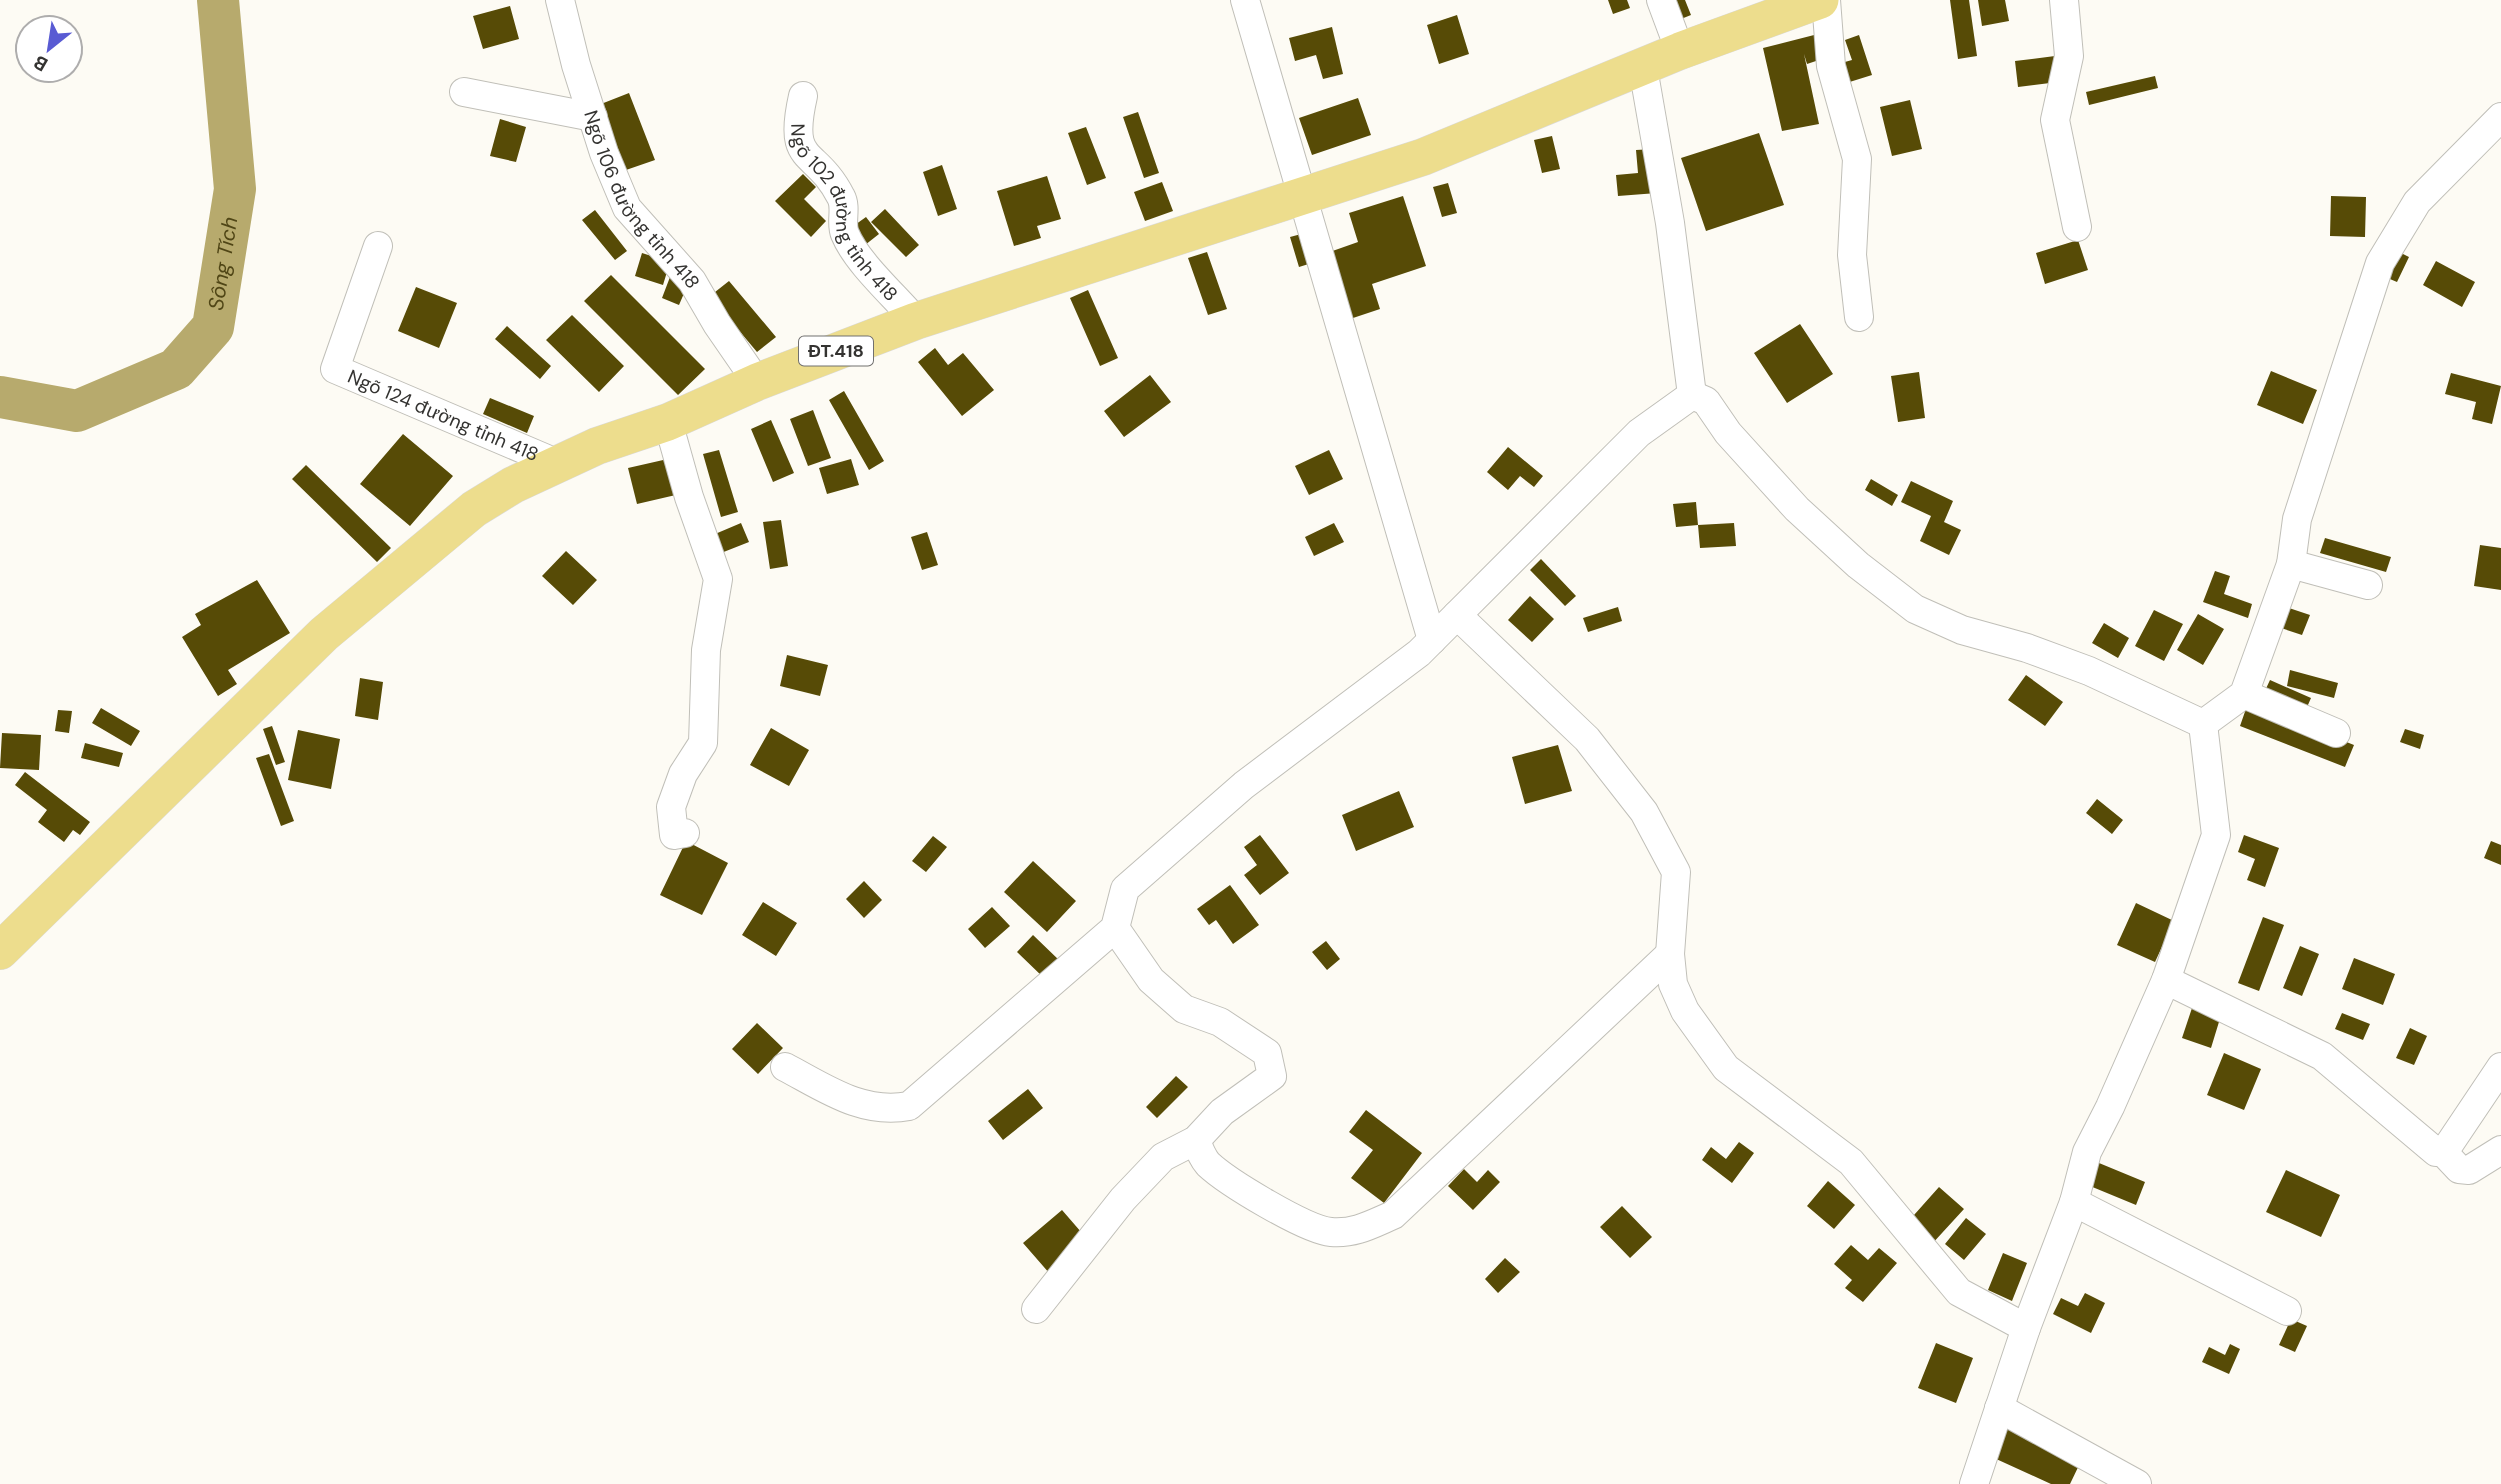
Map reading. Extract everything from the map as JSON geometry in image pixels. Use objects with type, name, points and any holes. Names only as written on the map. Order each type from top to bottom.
[{"type":"main road","name":"ĐT.418","points":[[0,951],[324,634],[474,509],[556,463],[668,422],[757,382],[916,321],[1423,157],[1679,51],[1820,0]]},
{"type":"street","name":"Ngõ 106 đường tỉnh 418","points":[[561,0],[576,65],[626,208],[692,281],[717,324],[757,382]]},
{"type":"street","points":[[1245,0],[1432,640]]},
{"type":"street","points":[[1661,0],[1679,51]]},
{"type":"street","points":[[1826,0],[1831,66],[1857,159],[1852,255],[1859,317]]},
{"type":"street","points":[[2064,0],[2069,56],[2055,120],[2077,227]]},
{"type":"street","points":[[1643,68],[1670,223],[1692,395]]},
{"type":"street","points":[[464,92],[593,117]]},
{"type":"street","name":"Ngõ 102 đường tỉnh 418","points":[[803,96],[797,124],[797,142],[843,200],[843,231],[852,247],[916,321]]},
{"type":"street","points":[[2203,724],[2244,694],[2291,564],[2297,519],[2380,263],[2417,202],[2501,117]]},
{"type":"street","name":"Ngõ 124 đường tỉnh 418","points":[[379,246],[335,369],[556,463]]},
{"type":"street","points":[[785,1067],[844,1098],[870,1107],[890,1109],[909,1106],[1115,928],[1125,889],[1244,785],[1432,640],[1639,433],[1692,395]]},
{"type":"street","points":[[1692,395],[1706,401],[1728,433],[1797,509],[1858,565],[1915,609],[1962,631],[2027,648],[2089,671],[2203,724]]},
{"type":"street","points":[[668,422],[689,497],[718,579],[706,650],[703,743],[683,775],[671,807],[674,835],[685,833]]},
{"type":"street","points":[[2291,564],[2368,585]]},
{"type":"street","points":[[1457,615],[1587,739],[1644,812],[1676,872],[1670,954],[1672,984],[1685,1011],[1726,1068],[1851,1162],[1959,1292],[2026,1328]]},
{"type":"street","points":[[2244,694],[2336,733]]},
{"type":"street","points":[[1974,1484],[2026,1328],[2074,1202],[2087,1152],[2110,1107],[2166,980],[2216,835],[2203,724]]},
{"type":"street","points":[[1036,1309],[1123,1199],[1163,1157],[1196,1140],[1222,1112],[1272,1076],[1267,1053],[1220,1021],[1184,1009],[1151,980],[1115,928]]},
{"type":"street","points":[[1196,1140],[1202,1155],[1214,1168],[1297,1221],[1329,1232],[1356,1231],[1393,1214],[1670,954]]},
{"type":"street","points":[[2166,980],[2322,1056],[2424,1145],[2443,1152],[2459,1169],[2469,1170],[2501,1150]]},
{"type":"street","points":[[2443,1152],[2501,1067]]},
{"type":"street","points":[[2074,1202],[2287,1311]]},
{"type":"street","points":[[1999,1408],[2137,1484]]},
{"type":"building","points":[[1608,0],[1627,0],[1630,8],[1613,14]]},
{"type":"building","points":[[1674,0],[1685,0],[1691,15],[1681,19]]},
{"type":"building","points":[[1950,0],[1969,0],[1977,56],[1958,59]]},
{"type":"building","points":[[1978,0],[2005,0],[2009,21],[1982,26]]},
{"type":"building","points":[[510,6],[519,39],[483,49],[473,16]]},
{"type":"building","points":[[1457,15],[1469,54],[1439,64],[1427,25]]},
{"type":"building","points":[[1332,27],[1343,74],[1323,79],[1316,55],[1295,61],[1289,38]]},
{"type":"building","points":[[1818,34],[1825,58],[1807,64],[1804,54],[1819,124],[1782,131],[1763,48]]},
{"type":"building","points":[[1859,35],[1872,75],[1840,85],[1834,65],[1852,60],[1845,40]]},
{"type":"building","points":[[2055,56],[2058,82],[2018,87],[2015,61]]},
{"type":"building","points":[[2155,76],[2158,88],[2089,105],[2086,92]]},
{"type":"building","points":[[629,93],[655,160],[626,170],[601,104]]},
{"type":"building","points":[[1358,98],[1371,135],[1312,155],[1299,118]]},
{"type":"building","points":[[1910,100],[1922,149],[1892,156],[1880,107]]},
{"type":"building","points":[[1138,112],[1159,173],[1144,178],[1123,117]]},
{"type":"building","points":[[500,119],[526,127],[516,162],[490,156]]},
{"type":"building","points":[[1086,127],[1106,178],[1087,185],[1068,133]]},
{"type":"building","points":[[1759,133],[1784,205],[1706,231],[1681,158]]},
{"type":"building","points":[[1552,136],[1560,169],[1542,173],[1534,140]]},
{"type":"building","points":[[1653,149],[1657,193],[1618,196],[1616,175],[1638,173],[1636,150]]},
{"type":"building","points":[[942,165],[957,209],[938,216],[923,172]]},
{"type":"building","points":[[803,174],[816,187],[804,199],[826,221],[811,237],[775,201]]},
{"type":"building","points":[[1047,176],[1061,219],[1037,226],[1041,238],[1014,246],[997,191]]},
{"type":"building","points":[[1162,182],[1173,211],[1145,221],[1134,192]]},
{"type":"building","points":[[1448,183],[1457,213],[1442,217],[1433,187]]},
{"type":"building","points":[[1403,196],[1426,266],[1372,284],[1380,309],[1347,320],[1324,254],[1358,242],[1349,213]]},
{"type":"building","points":[[2331,196],[2366,197],[2365,237],[2330,236]]},
{"type":"building","points":[[885,209],[919,245],[906,257],[871,222]]},
{"type":"building","points":[[595,210],[627,251],[615,260],[582,220]]},
{"type":"building","points":[[866,217],[879,234],[865,245],[852,227]]},
{"type":"building","points":[[1305,233],[1315,262],[1299,267],[1290,237]]},
{"type":"building","points":[[2078,240],[2088,270],[2045,284],[2036,253]]},
{"type":"building","points":[[2391,248],[2409,257],[2397,282],[2378,274]]},
{"type":"building","points":[[1207,252],[1227,309],[1208,315],[1188,258]]},
{"type":"building","points":[[642,253],[670,262],[663,285],[635,276]]},
{"type":"building","points":[[2436,261],[2475,282],[2462,307],[2423,285]]},
{"type":"building","points":[[611,275],[705,369],[678,395],[584,301]]},
{"type":"building","points":[[670,277],[688,284],[679,305],[662,298]]},
{"type":"building","points":[[729,281],[776,337],[757,352],[710,296]]},
{"type":"building","points":[[416,287],[457,303],[439,348],[398,331]]},
{"type":"building","points":[[1088,290],[1118,358],[1100,366],[1070,298]]},
{"type":"building","points":[[572,315],[624,366],[599,392],[546,340]]},
{"type":"building","points":[[1800,324],[1833,374],[1787,403],[1754,353]]},
{"type":"building","points":[[507,326],[551,366],[540,379],[495,339]]},
{"type":"building","points":[[935,348],[948,365],[963,353],[994,390],[962,416],[918,362]]},
{"type":"building","points":[[2271,371],[2317,390],[2303,424],[2257,405]]},
{"type":"building","points":[[1919,372],[1925,418],[1898,422],[1891,376]]},
{"type":"building","points":[[2451,373],[2501,386],[2492,424],[2472,419],[2476,402],[2445,394]]},
{"type":"building","points":[[1150,375],[1171,402],[1124,437],[1104,411]]},
{"type":"building","points":[[844,391],[884,461],[869,470],[829,400]]},
{"type":"building","points":[[490,398],[534,416],[527,433],[483,414]]},
{"type":"building","points":[[813,410],[831,458],[808,466],[790,419]]},
{"type":"building","points":[[771,420],[794,473],[773,482],[751,429]]},
{"type":"building","points":[[403,434],[453,476],[410,526],[360,484]]},
{"type":"building","points":[[1508,447],[1543,476],[1534,487],[1520,476],[1508,490],[1487,472]]},
{"type":"building","points":[[719,450],[738,512],[721,517],[703,454]]},
{"type":"building","points":[[1329,450],[1343,479],[1309,495],[1295,466]]},
{"type":"building","points":[[672,458],[680,494],[637,504],[628,468]]},
{"type":"building","points":[[851,459],[859,485],[827,494],[819,468]]},
{"type":"building","points":[[306,465],[391,548],[377,562],[292,479]]},
{"type":"building","points":[[1871,479],[1898,495],[1892,506],[1865,490]]},
{"type":"building","points":[[1911,481],[1953,501],[1944,522],[1961,530],[1949,555],[1920,541],[1931,516],[1901,502]]},
{"type":"building","points":[[1696,502],[1698,525],[1676,527],[1673,504]]},
{"type":"building","points":[[781,520],[788,566],[770,569],[763,522]]},
{"type":"building","points":[[741,523],[749,542],[716,555],[708,537]]},
{"type":"building","points":[[1334,523],[1344,542],[1314,556],[1305,537]]},
{"type":"building","points":[[1734,523],[1736,546],[1700,548],[1698,525]]},
{"type":"building","points":[[927,532],[938,565],[922,570],[911,537]]},
{"type":"building","points":[[2325,538],[2391,557],[2386,572],[2320,553]]},
{"type":"building","points":[[2480,545],[2501,548],[2501,590],[2474,586]]},
{"type":"building","points":[[566,551],[597,580],[573,605],[542,576]]},
{"type":"building","points":[[1541,559],[1576,596],[1565,606],[1530,570]]},
{"type":"building","points":[[2215,571],[2230,576],[2224,594],[2252,604],[2248,618],[2203,602]]},
{"type":"building","points":[[257,580],[290,633],[228,670],[237,684],[218,696],[182,637],[201,625],[195,614]]},
{"type":"building","points":[[1530,596],[1554,619],[1532,642],[1508,620]]},
{"type":"building","points":[[1618,607],[1622,621],[1588,632],[1583,618]]},
{"type":"building","points":[[2286,607],[2310,615],[2302,635],[2278,627]]},
{"type":"building","points":[[2154,610],[2183,624],[2164,661],[2135,646]]},
{"type":"building","points":[[2198,614],[2224,629],[2203,665],[2177,650]]},
{"type":"building","points":[[2104,623],[2129,638],[2118,658],[2092,643]]},
{"type":"building","points":[[787,655],[828,665],[820,696],[780,686]]},
{"type":"building","points":[[2290,670],[2338,683],[2334,698],[2287,686]]},
{"type":"building","points":[[2026,675],[2063,702],[2045,726],[2008,700]]},
{"type":"building","points":[[360,678],[383,682],[378,720],[355,716]]},
{"type":"building","points":[[2270,680],[2311,698],[2304,714],[2263,695]]},
{"type":"building","points":[[2248,703],[2354,745],[2345,767],[2240,726]]},
{"type":"building","points":[[101,708],[140,731],[131,746],[92,723]]},
{"type":"building","points":[[58,710],[72,711],[69,733],[55,731]]},
{"type":"building","points":[[272,726],[285,762],[276,765],[263,729]]},
{"type":"building","points":[[771,728],[809,750],[789,786],[750,765]]},
{"type":"building","points":[[2405,729],[2424,735],[2420,749],[2400,742]]},
{"type":"building","points":[[298,730],[340,739],[331,789],[288,780]]},
{"type":"building","points":[[2,733],[41,735],[39,770],[0,768]]},
{"type":"building","points":[[85,743],[123,753],[119,767],[81,758]]},
{"type":"building","points":[[1558,745],[1572,791],[1525,804],[1512,757]]},
{"type":"building","points":[[269,754],[294,821],[281,826],[256,758]]},
{"type":"building","points":[[25,772],[90,822],[80,835],[73,830],[64,842],[38,822],[47,810],[15,785]]},
{"type":"building","points":[[1399,791],[1414,827],[1356,851],[1342,815]]},
{"type":"building","points":[[2097,799],[2123,820],[2112,834],[2086,813]]},
{"type":"building","points":[[1260,835],[1289,873],[1260,895],[1244,875],[1257,865],[1244,847]]},
{"type":"building","points":[[2244,835],[2279,848],[2265,887],[2247,880],[2255,859],[2238,852]]},
{"type":"building","points":[[933,836],[947,847],[926,872],[912,861]]},
{"type":"building","points":[[686,841],[728,863],[702,915],[660,895]]},
{"type":"building","points":[[2491,841],[2501,845],[2501,865],[2484,858]]},
{"type":"building","points":[[1033,861],[1076,901],[1047,932],[1004,892]]},
{"type":"building","points":[[864,881],[882,900],[864,918],[846,899]]},
{"type":"building","points":[[1230,885],[1259,925],[1233,944],[1216,920],[1209,925],[1197,909]]},
{"type":"building","points":[[763,902],[797,923],[776,956],[742,935]]},
{"type":"building","points":[[2136,903],[2174,921],[2155,962],[2117,945]]},
{"type":"building","points":[[992,907],[1010,926],[985,948],[968,929]]},
{"type":"building","points":[[2263,917],[2284,925],[2259,991],[2238,983]]},
{"type":"building","points":[[1033,935],[1061,962],[1045,979],[1017,952]]},
{"type":"building","points":[[1326,941],[1340,959],[1327,970],[1312,952]]},
{"type":"building","points":[[2300,946],[2319,954],[2302,996],[2283,988]]},
{"type":"building","points":[[2354,958],[2395,974],[2383,1005],[2342,989]]},
{"type":"building","points":[[2194,1002],[2222,1012],[2211,1048],[2182,1038]]},
{"type":"building","points":[[2342,1013],[2370,1024],[2363,1040],[2335,1029]]},
{"type":"building","points":[[757,1023],[783,1048],[758,1074],[732,1049]]},
{"type":"building","points":[[2410,1028],[2427,1036],[2414,1065],[2396,1058]]},
{"type":"building","points":[[2224,1053],[2261,1069],[2244,1110],[2207,1095]]},
{"type":"building","points":[[1176,1076],[1188,1087],[1157,1118],[1146,1107]]},
{"type":"building","points":[[1028,1089],[1043,1108],[1003,1140],[988,1121]]},
{"type":"building","points":[[1366,1110],[1422,1153],[1384,1203],[1351,1178],[1373,1150],[1349,1132]]},
{"type":"building","points":[[1739,1142],[1754,1153],[1732,1183],[1702,1160],[1711,1147],[1726,1159]]},
{"type":"building","points":[[2099,1163],[2145,1182],[2136,1205],[2090,1186]]},
{"type":"building","points":[[1464,1169],[1477,1182],[1488,1170],[1500,1182],[1473,1210],[1448,1186]]},
{"type":"building","points":[[2286,1170],[2340,1195],[2321,1237],[2266,1212]]},
{"type":"building","points":[[1828,1181],[1855,1205],[1834,1229],[1807,1206]]},
{"type":"building","points":[[1939,1187],[1964,1209],[1931,1245],[1906,1224]]},
{"type":"building","points":[[1622,1206],[1652,1237],[1630,1258],[1600,1227]]},
{"type":"building","points":[[1062,1210],[1088,1240],[1050,1274],[1023,1243]]},
{"type":"building","points":[[1966,1218],[1986,1234],[1964,1260],[1945,1244]]},
{"type":"building","points":[[1851,1245],[1868,1260],[1879,1248],[1897,1263],[1863,1302],[1845,1288],[1852,1280],[1834,1264]]},
{"type":"building","points":[[2003,1253],[2027,1263],[2012,1301],[1988,1290]]},
{"type":"building","points":[[1505,1258],[1520,1272],[1498,1293],[1485,1279]]},
{"type":"building","points":[[2085,1293],[2105,1303],[2091,1333],[2053,1314],[2061,1298],[2078,1306]]},
{"type":"building","points":[[2291,1319],[2307,1326],[2295,1352],[2279,1345]]},
{"type":"building","points":[[1936,1343],[1973,1358],[1956,1403],[1918,1388]]},
{"type":"building","points":[[2230,1344],[2240,1349],[2229,1374],[2202,1362],[2209,1347],[2225,1355]]},
{"type":"building","points":[[2008,1426],[2082,1459],[2070,1484],[2051,1484],[1994,1458]]},
{"type":"waterway","name":"Sông Tích","points":[[0,397],[77,411],[176,369],[213,327],[235,189],[218,0]]}]
